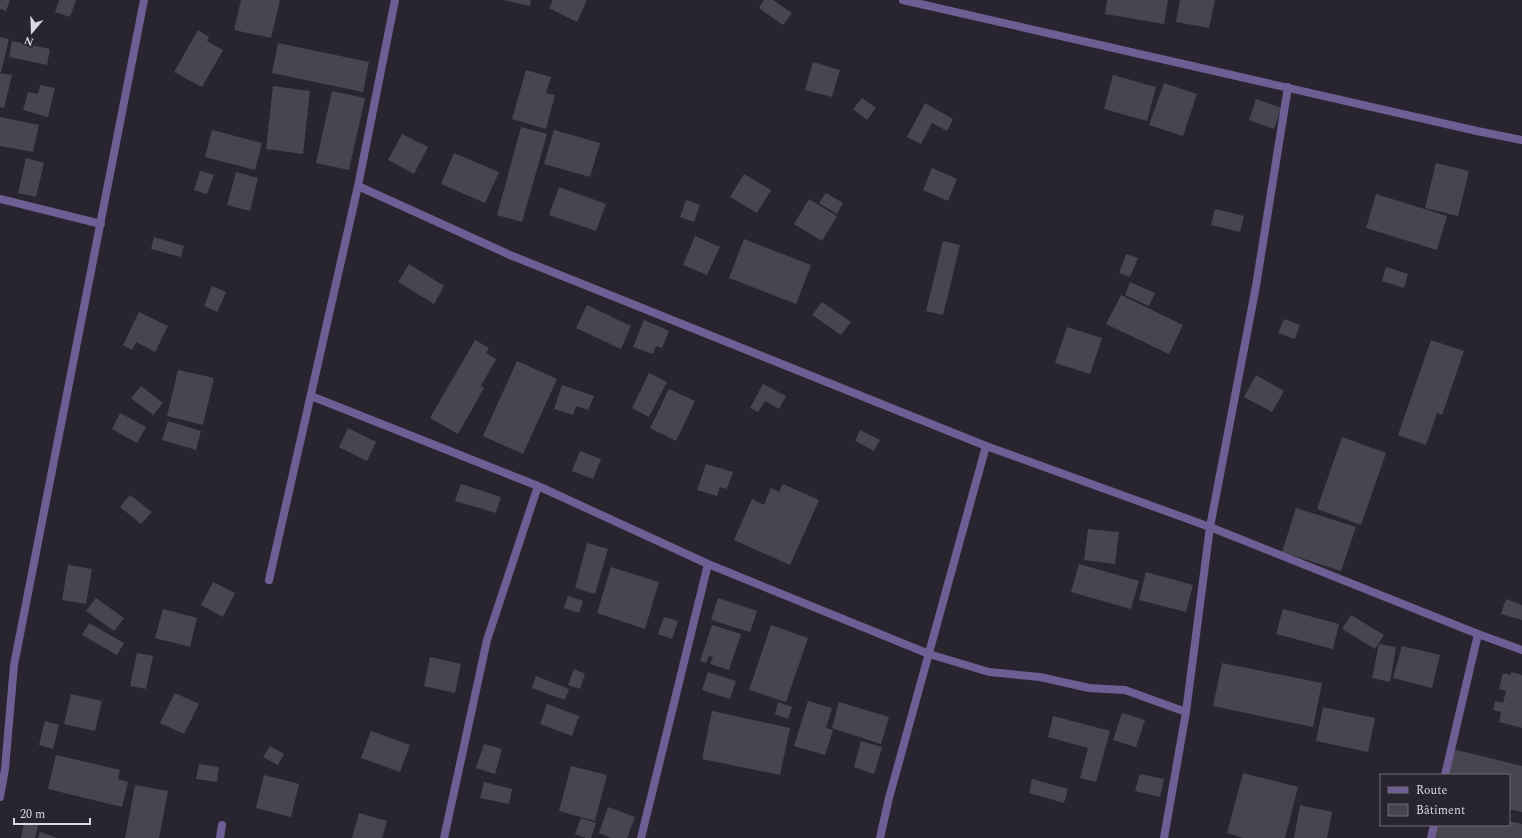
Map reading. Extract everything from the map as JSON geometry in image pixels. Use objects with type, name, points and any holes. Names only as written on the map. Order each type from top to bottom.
[{"type":"street","points":[[0,797],[14,665],[144,0]]},
{"type":"street","points":[[269,580],[358,186],[395,0]]},
{"type":"street","points":[[903,0],[1522,140]]},
{"type":"street","points":[[1164,838],[1186,712],[1210,527],[1256,286],[1288,87]]},
{"type":"street","points":[[358,186],[510,255],[986,446],[1210,527],[1478,634],[1522,650]]},
{"type":"street","points":[[0,199],[101,224]]},
{"type":"street","points":[[311,396],[538,486],[708,564],[929,654],[989,672],[1040,677],[1090,688],[1125,690],[1186,712]]},
{"type":"street","points":[[880,838],[889,798],[986,446]]},
{"type":"street","points":[[444,838],[487,640],[538,486]]},
{"type":"street","points":[[641,838],[708,564]]},
{"type":"street","points":[[1445,774],[1478,634]]},
{"type":"street","points":[[220,838],[222,825]]},
{"type":"street","points":[[1430,838],[1434,826]]},
{"type":"building","points":[[0,0],[10,0],[6,11],[0,9]]},
{"type":"building","points":[[59,0],[76,0],[70,17],[55,12]]},
{"type":"building","points":[[241,0],[280,0],[271,38],[234,30]]},
{"type":"building","points":[[504,0],[531,0],[530,6]]},
{"type":"building","points":[[553,0],[587,0],[577,22],[549,8]]},
{"type":"building","points":[[764,0],[773,0],[792,13],[783,25],[759,8]]},
{"type":"building","points":[[1107,0],[1168,0],[1164,24],[1105,14]]},
{"type":"building","points":[[1180,0],[1215,0],[1209,28],[1176,22]]},
{"type":"building","points":[[198,30],[209,37],[207,41],[223,50],[202,87],[174,72]]},
{"type":"building","points":[[0,37],[9,39],[1,72],[0,72]]},
{"type":"building","points":[[12,41],[50,49],[47,65],[9,57]]},
{"type":"building","points":[[278,43],[369,62],[363,92],[272,73]]},
{"type":"building","points":[[813,62],[840,70],[832,97],[805,90]]},
{"type":"building","points":[[526,70],[551,77],[546,93],[555,95],[546,129],[512,119]]},
{"type":"building","points":[[0,73],[12,75],[4,108],[0,107]]},
{"type":"building","points":[[1113,75],[1156,87],[1147,121],[1104,109]]},
{"type":"building","points":[[1164,83],[1197,94],[1183,136],[1149,125]]},
{"type":"building","points":[[40,85],[55,88],[48,117],[23,110],[28,92],[38,94]]},
{"type":"building","points":[[273,86],[310,91],[303,154],[266,149]]},
{"type":"building","points":[[332,91],[365,98],[349,170],[316,163]]},
{"type":"building","points":[[862,98],[876,108],[867,120],[853,109]]},
{"type":"building","points":[[1256,99],[1281,108],[1274,129],[1249,120]]},
{"type":"building","points":[[925,103],[953,119],[947,131],[932,123],[921,144],[907,137]]},
{"type":"building","points":[[0,117],[39,125],[33,152],[0,146]]},
{"type":"building","points":[[521,127],[547,134],[522,222],[497,215]]},
{"type":"building","points":[[212,130],[262,143],[255,170],[205,157]]},
{"type":"building","points":[[554,130],[600,143],[590,177],[544,164]]},
{"type":"building","points":[[402,134],[428,147],[414,174],[388,160]]},
{"type":"building","points":[[454,153],[499,172],[485,203],[441,184]]},
{"type":"building","points":[[26,158],[44,163],[36,197],[18,193]]},
{"type":"building","points":[[1436,163],[1469,171],[1458,216],[1425,208]]},
{"type":"building","points":[[932,168],[957,179],[948,201],[923,190]]},
{"type":"building","points":[[200,171],[214,175],[207,194],[194,190]]},
{"type":"building","points":[[236,172],[258,178],[250,211],[227,205]]},
{"type":"building","points":[[744,174],[771,190],[757,213],[730,197]]},
{"type":"building","points":[[559,187],[606,204],[596,231],[549,215]]},
{"type":"building","points":[[826,193],[843,203],[837,214],[819,203]]},
{"type":"building","points":[[1376,194],[1447,216],[1437,250],[1366,228]]},
{"type":"building","points":[[809,199],[837,216],[822,241],[794,224]]},
{"type":"building","points":[[686,200],[700,205],[694,222],[680,217]]},
{"type":"building","points":[[1215,209],[1244,216],[1240,232],[1211,225]]},
{"type":"building","points":[[695,236],[720,247],[707,275],[683,265]]},
{"type":"building","points":[[154,237],[184,246],[181,257],[151,249]]},
{"type":"building","points":[[744,239],[811,265],[796,304],[729,278]]},
{"type":"building","points":[[943,241],[960,245],[943,315],[926,311]]},
{"type":"building","points":[[1126,254],[1138,258],[1130,277],[1119,273]]},
{"type":"building","points":[[409,264],[444,286],[434,304],[398,282]]},
{"type":"building","points":[[1386,267],[1408,274],[1404,288],[1382,281]]},
{"type":"building","points":[[1130,282],[1155,293],[1149,306],[1125,295]]},
{"type":"building","points":[[212,286],[226,292],[217,312],[204,306]]},
{"type":"building","points":[[1121,295],[1183,325],[1169,354],[1106,324]]},
{"type":"building","points":[[822,302],[851,322],[841,335],[812,315]]},
{"type":"building","points":[[587,305],[631,326],[621,349],[576,328]]},
{"type":"building","points":[[139,312],[168,326],[155,352],[136,342],[132,350],[123,345]]},
{"type":"building","points":[[1284,319],[1300,325],[1295,339],[1278,333]]},
{"type":"building","points":[[644,320],[669,331],[662,348],[656,346],[653,354],[633,347]]},
{"type":"building","points":[[1067,327],[1102,338],[1090,374],[1055,363]]},
{"type":"building","points":[[475,340],[489,348],[486,353],[496,359],[481,386],[484,388],[458,434],[430,418]]},
{"type":"building","points":[[1431,340],[1464,351],[1442,415],[1437,413],[1426,445],[1398,435]]},
{"type":"building","points":[[517,361],[557,379],[523,454],[483,436]]},
{"type":"building","points":[[178,370],[214,378],[203,425],[167,416]]},
{"type":"building","points":[[649,373],[667,382],[649,417],[632,408]]},
{"type":"building","points":[[1256,375],[1284,391],[1272,412],[1244,397]]},
{"type":"building","points":[[763,384],[786,396],[779,409],[765,401],[758,412],[750,408]]},
{"type":"building","points":[[562,385],[594,396],[588,410],[576,406],[573,415],[554,409]]},
{"type":"building","points":[[141,386],[163,403],[153,415],[131,398]]},
{"type":"building","points":[[669,389],[695,401],[676,441],[650,428]]},
{"type":"building","points":[[120,413],[146,427],[137,443],[112,429]]},
{"type":"building","points":[[168,421],[201,431],[196,450],[162,440]]},
{"type":"building","points":[[348,428],[376,442],[367,461],[339,447]]},
{"type":"building","points":[[860,430],[880,440],[874,451],[855,441]]},
{"type":"building","points":[[1342,437],[1386,453],[1361,525],[1317,509]]},
{"type":"building","points":[[580,451],[601,459],[593,479],[572,471]]},
{"type":"building","points":[[706,464],[733,472],[727,489],[720,487],[717,496],[697,490]]},
{"type":"building","points":[[461,484],[501,497],[496,513],[455,501]]},
{"type":"building","points":[[783,484],[819,500],[790,565],[734,540],[752,499],[764,505],[771,488],[779,492]]},
{"type":"building","points":[[130,495],[152,512],[141,524],[120,507]]},
{"type":"building","points":[[1296,508],[1356,527],[1341,571],[1282,552]]},
{"type":"building","points":[[1088,529],[1119,532],[1115,564],[1084,560]]},
{"type":"building","points":[[587,543],[608,549],[595,594],[575,588]]},
{"type":"building","points":[[1079,564],[1139,581],[1131,609],[1071,592]]},
{"type":"building","points":[[68,565],[92,569],[86,604],[62,600]]},
{"type":"building","points":[[611,567],[659,582],[645,629],[597,613]]},
{"type":"building","points":[[1146,572],[1193,585],[1186,612],[1139,600]]},
{"type":"building","points":[[213,582],[235,593],[223,617],[201,605]]},
{"type":"building","points":[[568,596],[583,601],[579,613],[564,608]]},
{"type":"building","points":[[96,598],[124,618],[114,631],[86,611]]},
{"type":"building","points":[[718,598],[757,611],[750,632],[711,620]]},
{"type":"building","points":[[1506,599],[1522,605],[1522,620],[1501,614]]},
{"type":"building","points":[[163,609],[197,618],[190,647],[155,638]]},
{"type":"building","points":[[1283,609],[1339,624],[1333,649],[1276,634]]},
{"type":"building","points":[[1351,615],[1384,635],[1375,649],[1342,629]]},
{"type":"building","points":[[664,617],[678,621],[672,639],[658,634]]},
{"type":"building","points":[[89,623],[124,643],[117,655],[82,635]]},
{"type":"building","points":[[712,625],[741,634],[729,670],[710,664],[713,657],[709,656],[706,663],[700,661]]},
{"type":"building","points":[[771,625],[808,638],[786,702],[749,690]]},
{"type":"building","points":[[1379,644],[1396,647],[1390,682],[1372,678]]},
{"type":"building","points":[[1402,646],[1440,655],[1432,688],[1393,678]]},
{"type":"building","points":[[137,653],[153,656],[146,689],[130,686]]},
{"type":"building","points":[[430,657],[461,664],[455,693],[424,686]]},
{"type":"building","points":[[1222,663],[1322,683],[1313,727],[1213,706]]},
{"type":"building","points":[[574,669],[585,674],[580,689],[568,685]]},
{"type":"building","points":[[708,672],[736,681],[730,699],[702,690]]},
{"type":"building","points":[[1511,672],[1522,675],[1522,728],[1499,722],[1501,712],[1493,710],[1495,701],[1503,703],[1506,691],[1499,689],[1503,673],[1511,675]]},
{"type":"building","points":[[536,676],[569,689],[565,700],[532,688]]},
{"type":"building","points":[[175,693],[199,704],[184,734],[160,723]]},
{"type":"building","points":[[71,694],[102,701],[95,731],[64,724]]},
{"type":"building","points":[[808,701],[832,708],[826,728],[833,730],[825,755],[794,746]]},
{"type":"building","points":[[778,702],[792,707],[788,719],[775,714]]},
{"type":"building","points":[[839,702],[889,717],[881,744],[832,728]]},
{"type":"building","points":[[547,704],[579,716],[572,736],[540,724]]},
{"type":"building","points":[[1323,707],[1375,718],[1368,752],[1316,741]]},
{"type":"building","points":[[712,711],[790,728],[780,775],[702,759]]},
{"type":"building","points":[[1122,713],[1145,720],[1136,747],[1113,740]]},
{"type":"building","points":[[1053,716],[1110,731],[1096,782],[1080,778],[1088,748],[1048,737]]},
{"type":"building","points":[[45,721],[59,725],[53,749],[39,745]]},
{"type":"building","points":[[371,731],[410,745],[400,772],[361,758]]},
{"type":"building","points":[[861,741],[882,747],[874,774],[854,767]]},
{"type":"building","points":[[484,744],[502,749],[495,774],[476,768]]},
{"type":"building","points":[[270,746],[284,754],[278,765],[263,757]]},
{"type":"building","points":[[1453,749],[1522,766],[1522,812],[1510,809],[1510,774],[1446,774]]},
{"type":"building","points":[[56,755],[120,770],[118,779],[128,782],[122,807],[48,789]]},
{"type":"building","points":[[199,764],[219,767],[217,782],[196,779]]},
{"type":"building","points":[[571,766],[607,775],[595,821],[559,811]]},
{"type":"building","points":[[1243,773],[1298,787],[1285,838],[1244,838],[1227,833]]},
{"type":"building","points":[[1140,774],[1164,779],[1160,797],[1135,791]]},
{"type":"building","points":[[264,775],[299,784],[291,817],[256,808]]},
{"type":"building","points":[[1032,779],[1068,789],[1064,803],[1029,793]]},
{"type":"building","points":[[484,782],[512,789],[509,804],[480,798]]},
{"type":"building","points":[[135,785],[168,791],[159,838],[125,838]]},
{"type":"building","points":[[1300,805],[1332,812],[1327,838],[1294,838]]},
{"type":"building","points":[[608,807],[635,817],[627,838],[611,838],[599,833]]},
{"type":"building","points":[[359,813],[387,821],[382,838],[352,838]]},
{"type":"building","points":[[581,818],[596,823],[591,838],[586,838],[575,834]]},
{"type":"building","points":[[1510,821],[1522,824],[1522,838],[1433,838],[1436,826],[1510,826]]},
{"type":"building","points":[[24,822],[38,825],[35,838],[21,838]]},
{"type":"building","points":[[40,832],[57,838],[38,838]]}]
